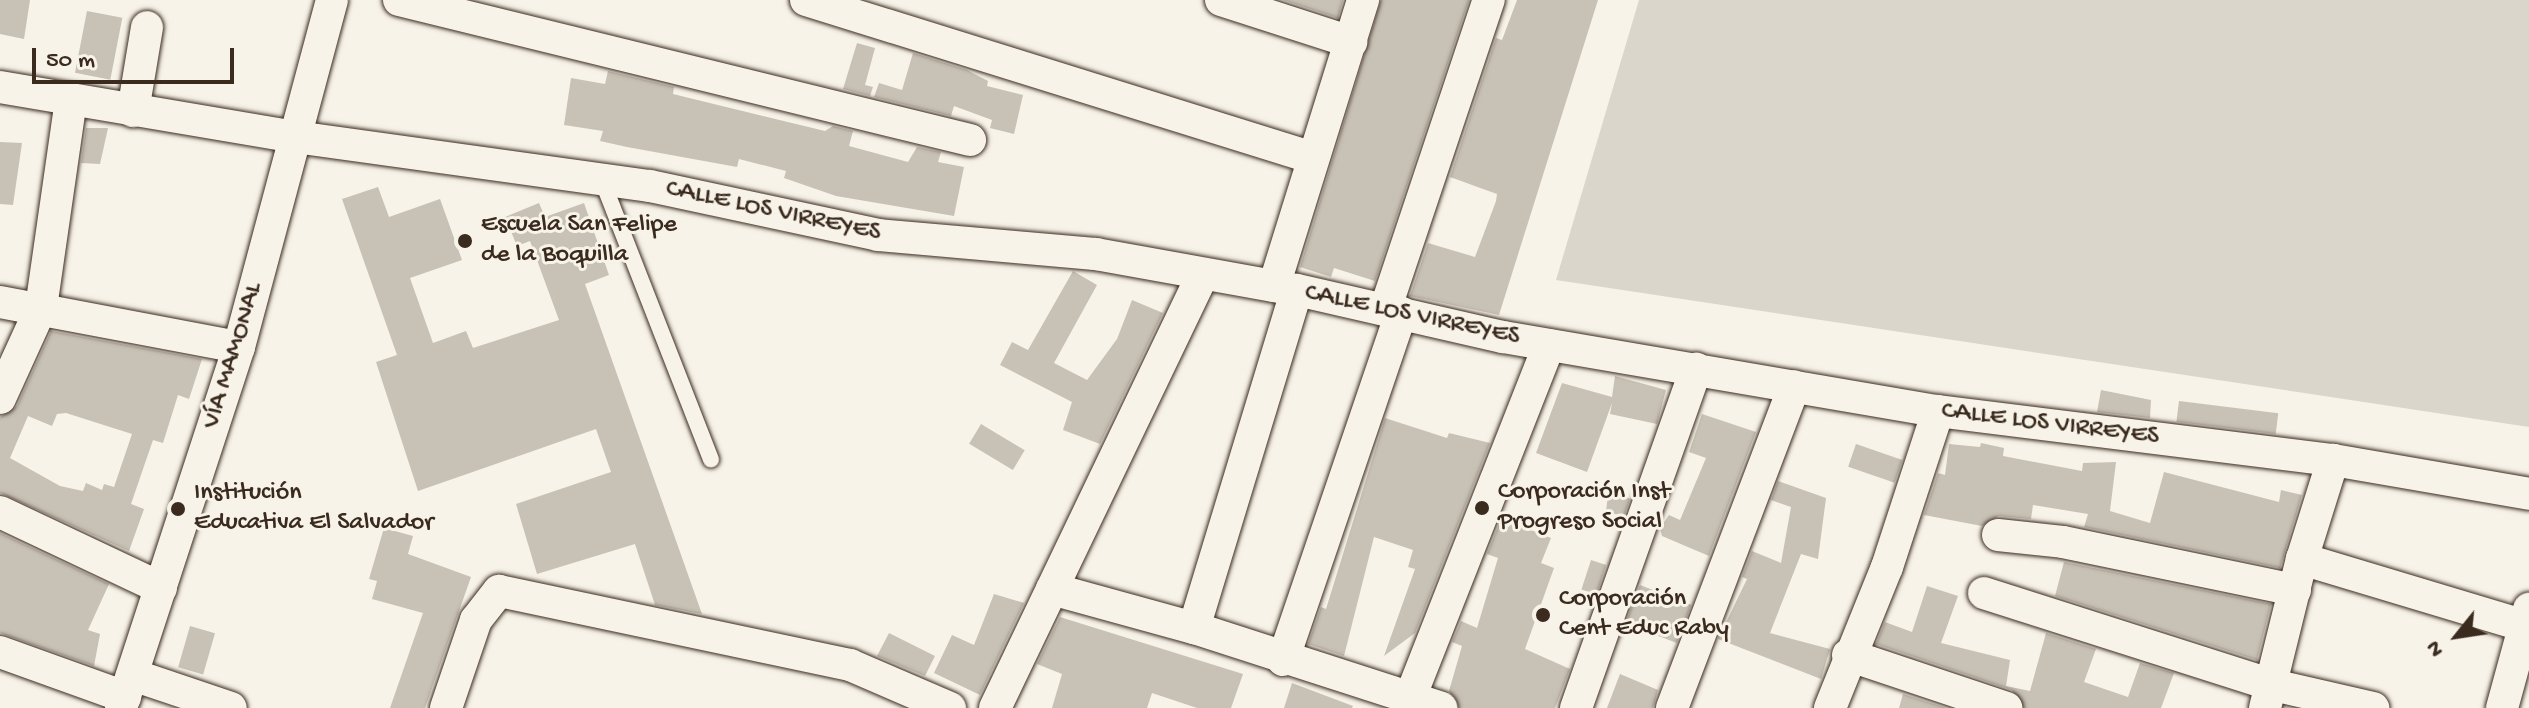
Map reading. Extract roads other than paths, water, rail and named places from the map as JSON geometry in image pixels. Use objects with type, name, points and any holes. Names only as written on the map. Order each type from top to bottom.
[{"type":"street","name":"VÍA MAMONAL","points":[[126,693],[239,347],[332,0]]},
{"type":"street","points":[[399,0],[970,140]]},
{"type":"street","points":[[1221,0],[1351,42]]},
{"type":"street","points":[[1194,628],[1285,288],[1310,157],[1363,0]]},
{"type":"street","points":[[1283,660],[1489,0]]},
{"type":"street","points":[[823,2],[1310,157]]},
{"type":"street","points":[[133,111],[147,27]]},
{"type":"street","name":"CALLE LOS VIRREYES","points":[[0,87],[296,137],[602,180],[878,235],[1096,254],[1285,288],[1549,345],[1938,411],[2333,460],[2529,494]]},
{"type":"street","points":[[0,398],[41,308],[71,100]]},
{"type":"street","points":[[995,708],[1203,274]]},
{"type":"street","points":[[0,302],[239,347]]},
{"type":"street","points":[[1408,702],[1549,345]]},
{"type":"street","points":[[1576,708],[1696,369]]},
{"type":"street","points":[[1672,708],[1794,386]]},
{"type":"street","points":[[1830,708],[1848,655],[1887,567],[1938,411]]},
{"type":"street","points":[[2269,696],[2298,574],[2333,460]]},
{"type":"street","points":[[0,512],[161,588]]},
{"type":"street","points":[[1998,535],[2298,574],[2527,618],[2503,708]]},
{"type":"street","points":[[1052,589],[1194,628],[1408,702],[1441,708]]},
{"type":"street","points":[[446,708],[476,620],[499,591],[850,665],[950,708]]},
{"type":"street","points":[[1984,593],[2269,696],[2373,708]]},
{"type":"street","points":[[0,652],[126,693],[231,708]]},
{"type":"street","points":[[1848,655],[2006,708]]},
{"type":"lane","points":[[602,180],[711,459]]},
{"type":"place","name":"Escuela San Felipe de la Boquilla","points":[[465,241]]},
{"type":"place","name":"Corporación Inst Progreso Social","points":[[1482,508]]},
{"type":"place","name":"Institución Educativa El Salvador","points":[[178,509]]},
{"type":"place","name":"Corporación Cent Educ Raby","points":[[1543,615]]}]
